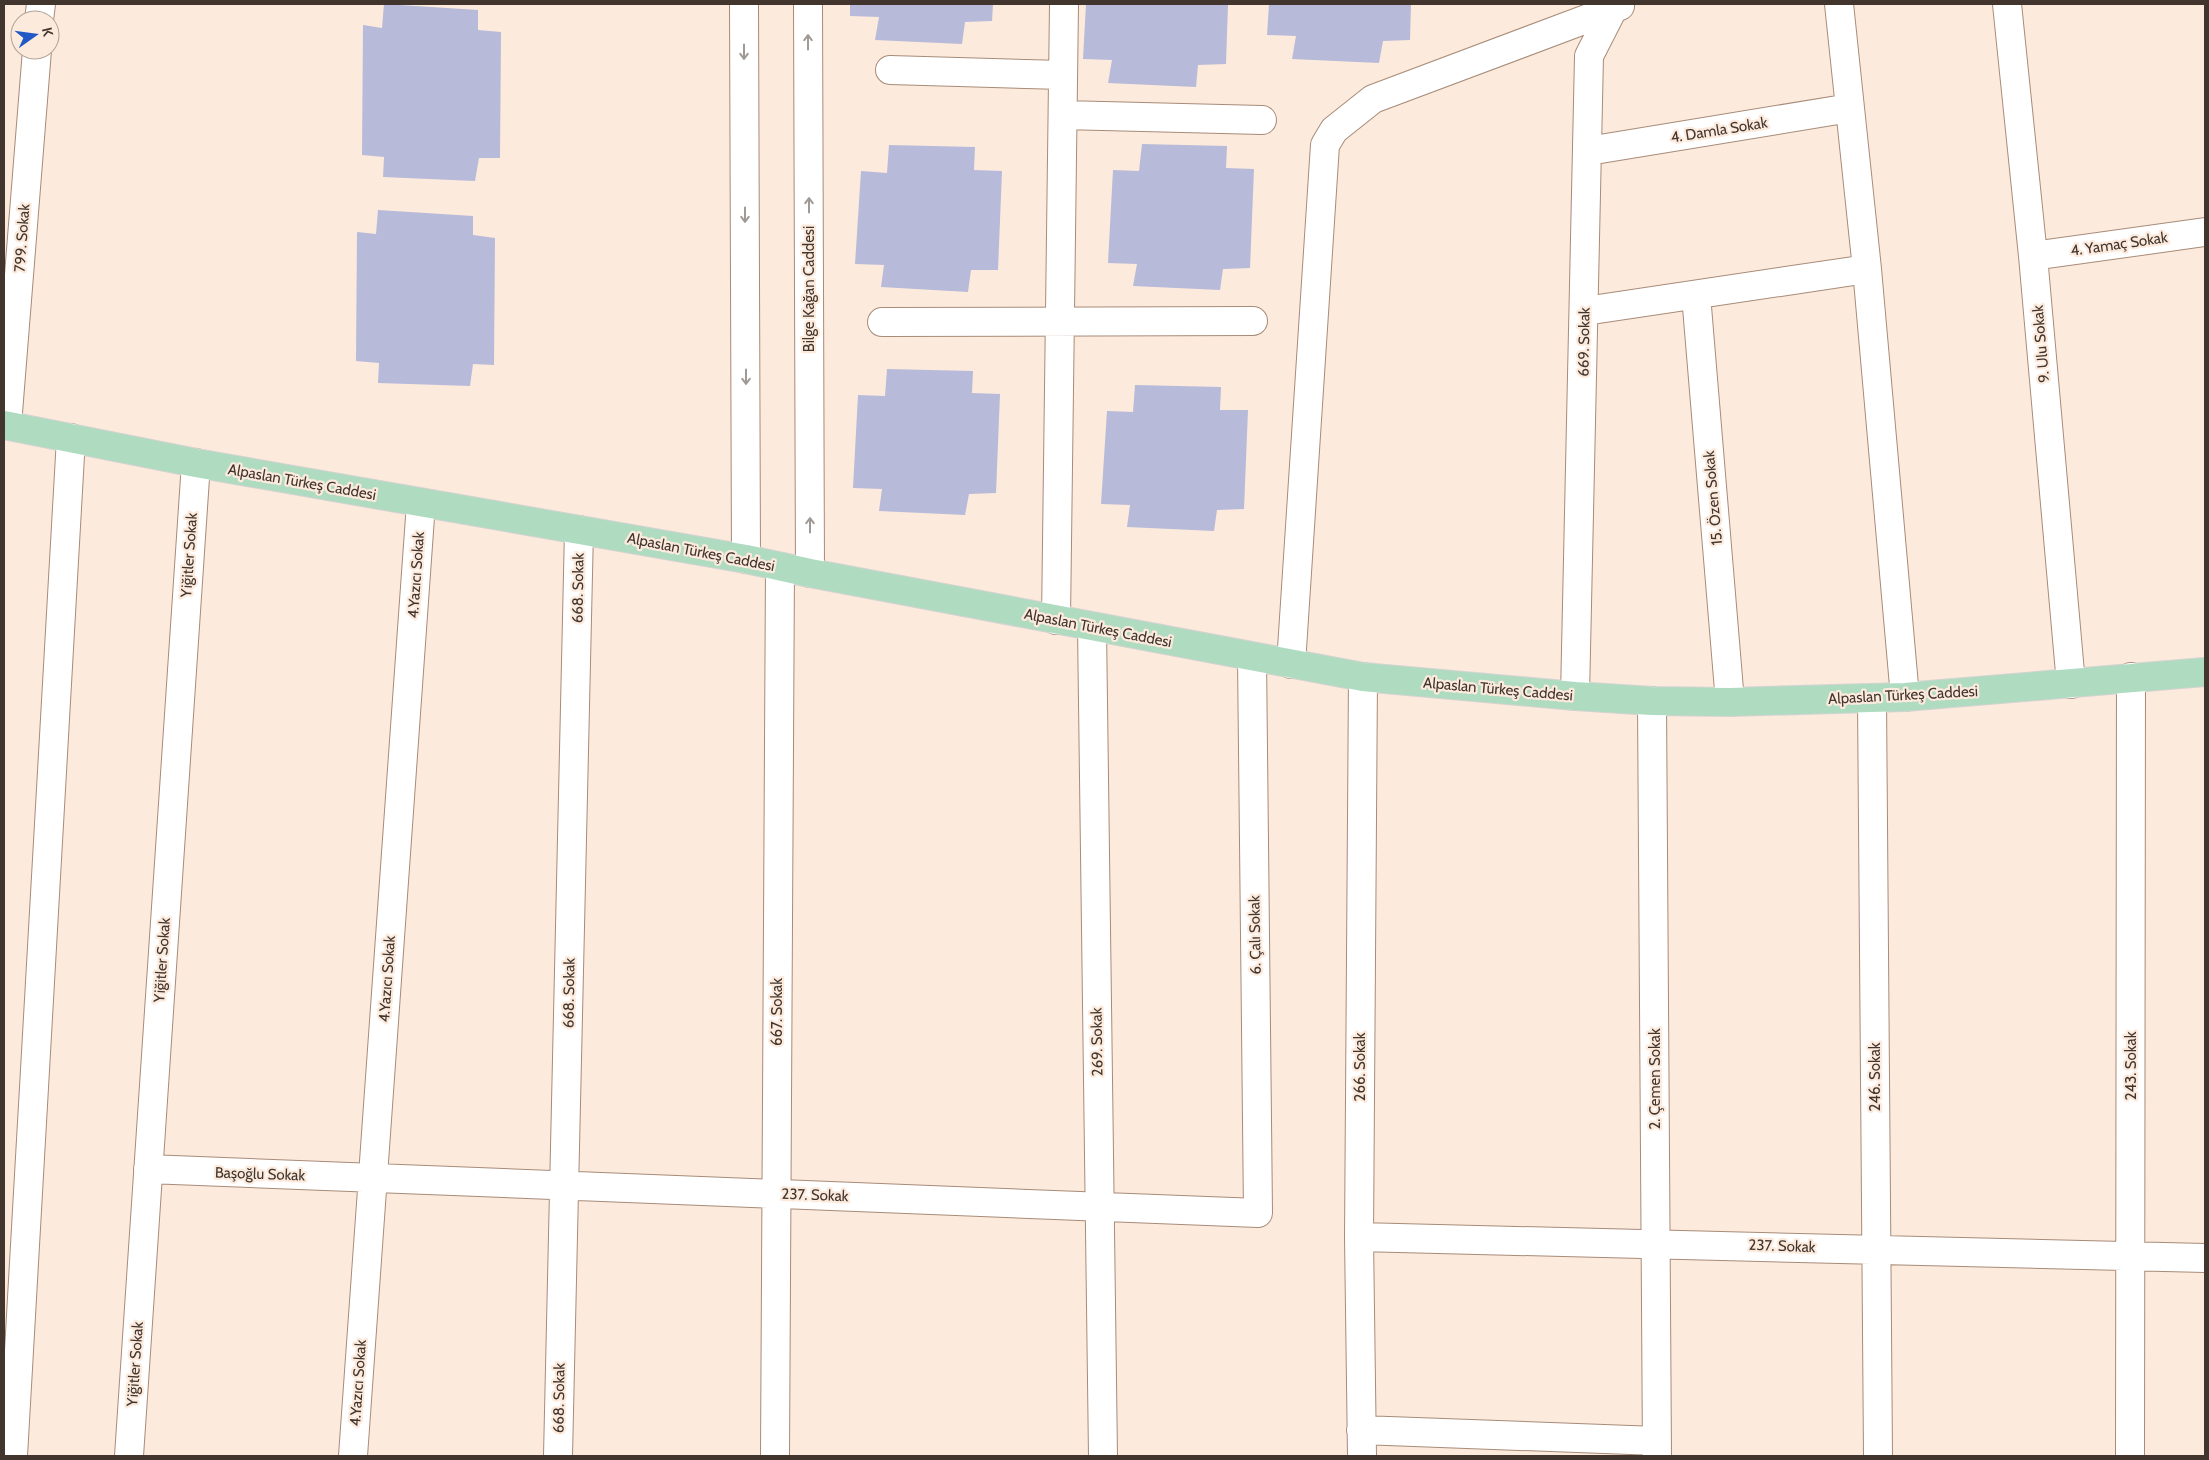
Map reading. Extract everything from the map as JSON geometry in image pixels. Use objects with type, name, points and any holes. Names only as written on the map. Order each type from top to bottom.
[{"type":"main road","name":"Alpaslan Türkeş Caddesi","points":[[6,425],[196,463],[746,559],[1092,627],[1363,677],[1575,696],[1652,701],[1730,702],[1905,697],[2205,672]]},
{"type":"street","points":[[744,4],[746,559]]},
{"type":"street","name":"Bilge Kağan Caddesi","points":[[808,4],[810,573]]},
{"type":"street","points":[[1056,620],[1064,4]]},
{"type":"street","points":[[1839,4],[1867,269],[1905,697]]},
{"type":"street","name":"9. Ulu Sokak","points":[[2007,4],[2033,256],[2071,684]]},
{"type":"street","points":[[1291,664],[1325,146],[1334,130],[1373,99],[1620,6]]},
{"type":"street","name":"669. Sokak","points":[[1575,696],[1585,311],[1589,56],[1620,6]]},
{"type":"street","name":"799. Sokak","points":[[6,425],[36,60]]},
{"type":"street","points":[[890,70],[1063,75]]},
{"type":"street","name":"4. Damla Sokak","points":[[1588,151],[1850,108]]},
{"type":"street","points":[[1063,115],[1262,120]]},
{"type":"street","name":"4. Yamaç Sokak","points":[[2033,256],[2205,232]]},
{"type":"street","points":[[1585,311],[1867,269]]},
{"type":"street","name":"15. Özen Sokak","points":[[1696,294],[1730,702]]},
{"type":"street","points":[[882,322],[1253,321]]},
{"type":"street","points":[[13,1456],[71,438]]},
{"type":"street","name":"Yiğitler Sokak","points":[[128,1456],[196,463]]},
{"type":"street","name":"4.Yazıcı Sokak","points":[[353,1456],[421,502]]},
{"type":"street","name":"668. Sokak","points":[[558,1456],[579,530]]},
{"type":"street","name":"667. Sokak","points":[[775,1456],[780,567]]},
{"type":"street","name":"269. Sokak","points":[[1092,627],[1103,1456]]},
{"type":"street","name":"6. Çalı Sokak","points":[[1252,657],[1258,1213]]},
{"type":"street","name":"266. Sokak","points":[[1361,1443],[1359,1236],[1363,677]]},
{"type":"street","name":"243. Sokak","points":[[2130,1456],[2132,677]]},
{"type":"street","name":"246. Sokak","points":[[1872,698],[1878,1456]]},
{"type":"street","name":"2. Çemen Sokak","points":[[1652,701],[1657,1448]]},
{"type":"street","name":"Başoğlu Sokak","points":[[148,1169],[373,1178]]},
{"type":"street","name":"237. Sokak","points":[[373,1178],[1258,1213]]},
{"type":"street","name":"237. Sokak","points":[[1359,1236],[2205,1258]]},
{"type":"street","points":[[1361,1443],[1657,1448]]},
{"type":"building","points":[[384,4],[478,10],[478,30],[501,32],[500,158],[479,158],[475,181],[383,177],[384,157],[362,155],[363,25],[382,28]]},
{"type":"building","points":[[850,4],[993,4],[992,21],[965,22],[962,44],[875,40],[879,17],[850,16]]},
{"type":"building","points":[[1086,4],[1228,4],[1226,64],[1198,65],[1196,87],[1108,83],[1112,60],[1083,59]]},
{"type":"building","points":[[1269,4],[1411,4],[1410,40],[1383,41],[1379,63],[1292,59],[1296,36],[1267,35]]},
{"type":"building","points":[[1142,144],[1227,146],[1226,168],[1254,169],[1250,268],[1223,269],[1220,290],[1133,286],[1137,264],[1108,263],[1113,170],[1139,171]]},
{"type":"building","points":[[889,145],[975,147],[974,170],[1002,171],[998,270],[971,270],[968,292],[881,287],[884,265],[855,264],[861,171],[887,173]]},
{"type":"building","points":[[378,210],[473,216],[473,235],[495,238],[494,365],[473,364],[470,386],[378,383],[379,363],[356,361],[357,232],[376,234]]},
{"type":"building","points":[[887,369],[973,371],[972,393],[1000,394],[996,493],[969,494],[965,515],[879,511],[882,489],[853,488],[858,395],[885,396]]},
{"type":"building","points":[[1135,385],[1221,387],[1220,410],[1248,410],[1244,509],[1217,510],[1214,531],[1127,527],[1130,505],[1101,504],[1107,411],[1133,412]]}]
